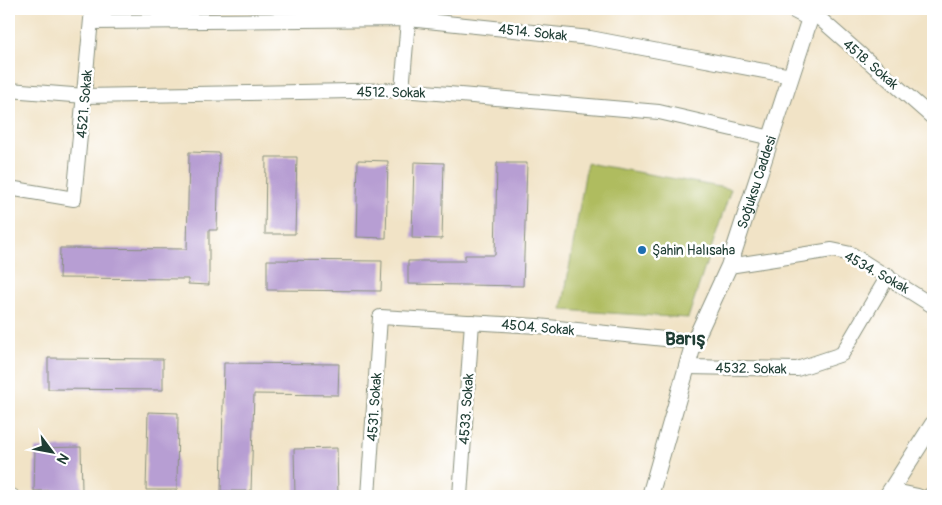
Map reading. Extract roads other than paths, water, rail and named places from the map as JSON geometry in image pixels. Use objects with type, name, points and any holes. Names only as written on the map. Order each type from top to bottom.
[{"type":"street","name":"4518. Sokak","points":[[790,9],[810,12],[933,118]]},
{"type":"street","name":"Soğuksu Caddesi","points":[[650,496],[694,342],[729,266],[810,12]]},
{"type":"street","name":"4514. Sokak","points":[[92,15],[408,14],[590,38],[791,76]]},
{"type":"street","points":[[402,90],[408,14]]},
{"type":"street","name":"4521. Sokak","points":[[9,188],[74,200],[92,15]]},
{"type":"street","name":"4512. Sokak","points":[[9,90],[85,96],[402,90],[659,112],[771,138]]},
{"type":"street","name":"4534. Sokak","points":[[729,266],[832,250],[851,254],[933,306]]},
{"type":"street","name":"4532. Sokak","points":[[687,367],[797,369],[842,354],[888,276]]},
{"type":"street","name":"4504. Sokak","points":[[380,317],[538,326],[694,342]]},
{"type":"street","name":"4531. Sokak","points":[[368,496],[380,317]]},
{"type":"street","name":"4533. Sokak","points":[[460,496],[472,322]]},
{"type":"street","points":[[918,496],[888,493],[933,424]]},
{"type":"street","points":[[929,496],[933,494]]},
{"type":"place","name":"Şahin Halısaha","points":[[642,250]]},
{"type":"district","name":"Barış","points":[[685,338]]}]
